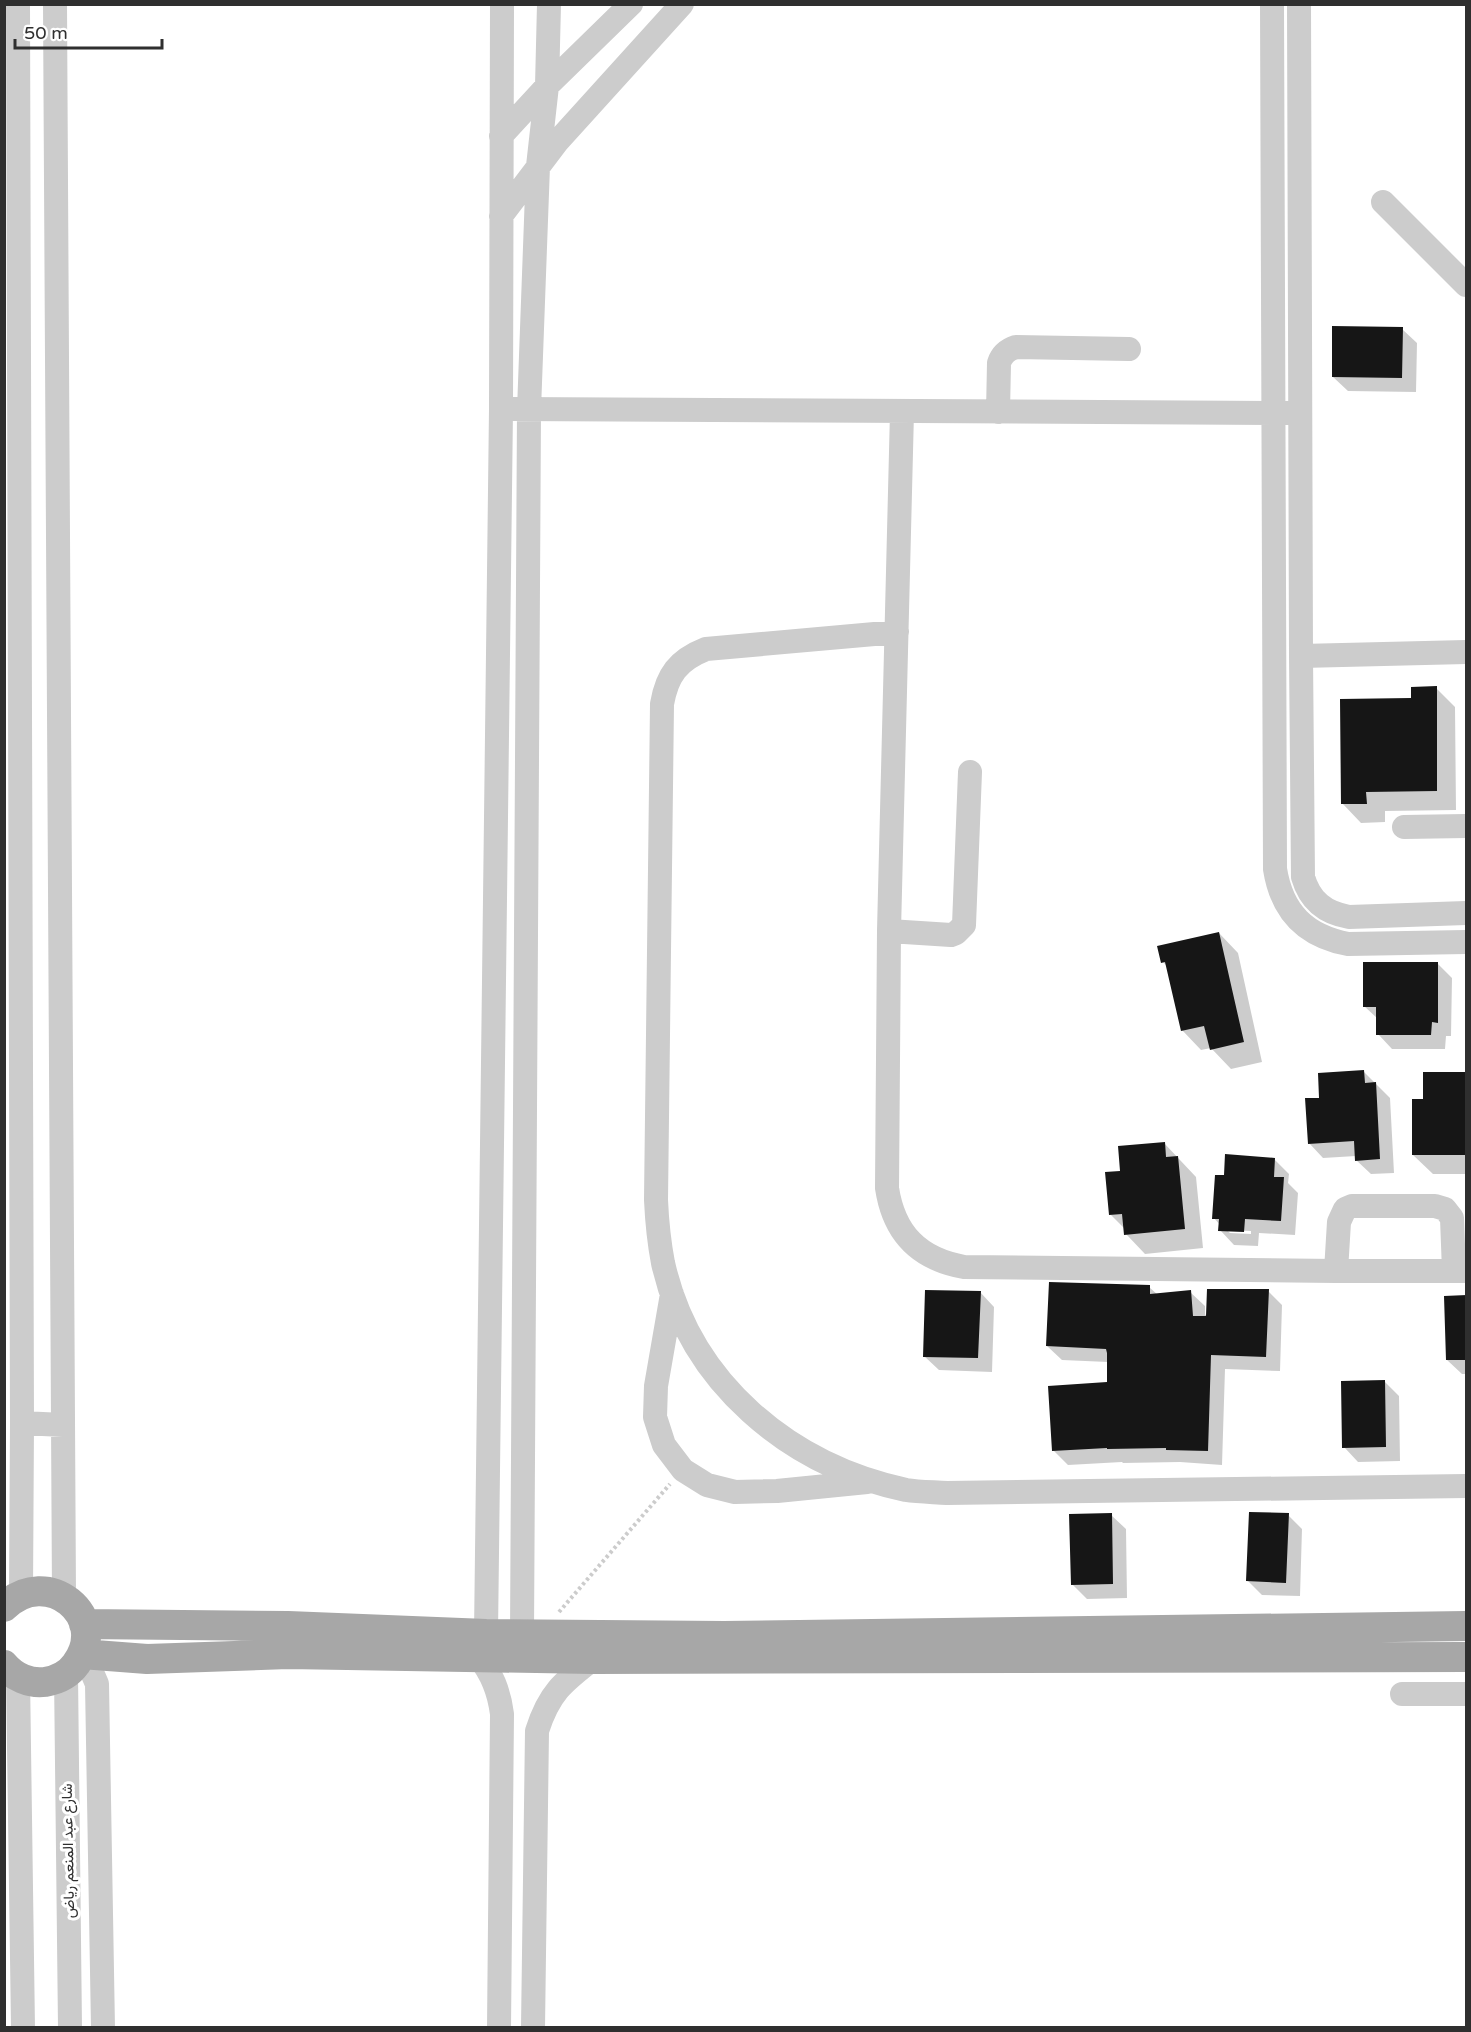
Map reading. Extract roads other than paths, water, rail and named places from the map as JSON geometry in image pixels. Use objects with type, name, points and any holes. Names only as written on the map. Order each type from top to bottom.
[{"type":"main road","points":[[11,1671],[30,1681],[54,1680],[75,1663],[86,1634],[84,1624],[73,1604],[64,1597],[43,1590],[13,1601]]},
{"type":"main road","points":[[84,1624],[288,1640],[482,1645],[593,1659],[725,1647],[1467,1626]]},
{"type":"main road","points":[[482,1645],[531,1635],[725,1647],[1467,1657]]},
{"type":"main road","points":[[75,1663],[147,1659],[288,1640]]},
{"type":"street","points":[[13,1601],[22,1423],[18,4]]},
{"type":"street","points":[[56,4],[64,1597]]},
{"type":"street","points":[[499,2028],[502,1730],[500,1698],[488,1669],[482,1645],[501,409],[502,4]]},
{"type":"street","points":[[531,1635],[529,410],[538,166],[547,86],[549,4]]},
{"type":"street","points":[[501,136],[547,86],[631,4]]},
{"type":"street","points":[[501,216],[577,119],[682,4]]},
{"type":"street","points":[[1272,4],[1275,869],[1281,895],[1292,913],[1319,936],[1348,944],[1467,942]]},
{"type":"street","points":[[1299,4],[1300,656],[1303,877],[1312,898],[1329,912],[1349,917],[1467,913]]},
{"type":"street","points":[[1272,110],[1299,110]]},
{"type":"street","points":[[1383,202],[1467,285]]},
{"type":"street","points":[[998,412],[1000,357],[1010,349],[1016,347],[1129,349]]},
{"type":"street","points":[[501,409],[1300,413]]},
{"type":"street","points":[[902,412],[890,931],[887,1188],[889,1202],[897,1222],[909,1240],[920,1250],[941,1262],[964,1267],[1336,1271],[1460,1271],[1452,1218],[1445,1209],[1435,1206],[1359,1206],[1345,1209],[1339,1222],[1336,1271]]},
{"type":"street","points":[[20,535],[58,533]]},
{"type":"street","points":[[897,632],[706,649],[680,664],[670,676],[665,689],[662,704],[656,1200],[658,1235],[672,1294],[684,1322],[710,1365],[735,1397],[780,1437],[832,1467],[908,1490],[947,1493],[1467,1486]]},
{"type":"street","points":[[1300,656],[1467,652]]},
{"type":"street","points":[[890,931],[951,935],[957,933],[964,925],[970,772]]},
{"type":"street","points":[[1404,827],[1467,826]]},
{"type":"street","points":[[672,1294],[654,1401],[655,1417],[664,1445],[683,1470],[707,1485],[735,1492],[777,1491],[875,1481]]},
{"type":"street","points":[[22,1423],[63,1425]]},
{"type":"street","points":[[533,2028],[537,1731],[550,1698],[561,1685],[593,1659]]},
{"type":"street","points":[[75,1663],[91,1670],[97,1684],[103,2028]]},
{"type":"street","name":"شارع عبد المنعم رياض","points":[[70,2028],[75,1663]]},
{"type":"street","points":[[11,1671],[23,2028]]},
{"type":"street","points":[[1402,1694],[1467,1694]]},
{"type":"street","points":[[502,1730],[537,1731]]}]
